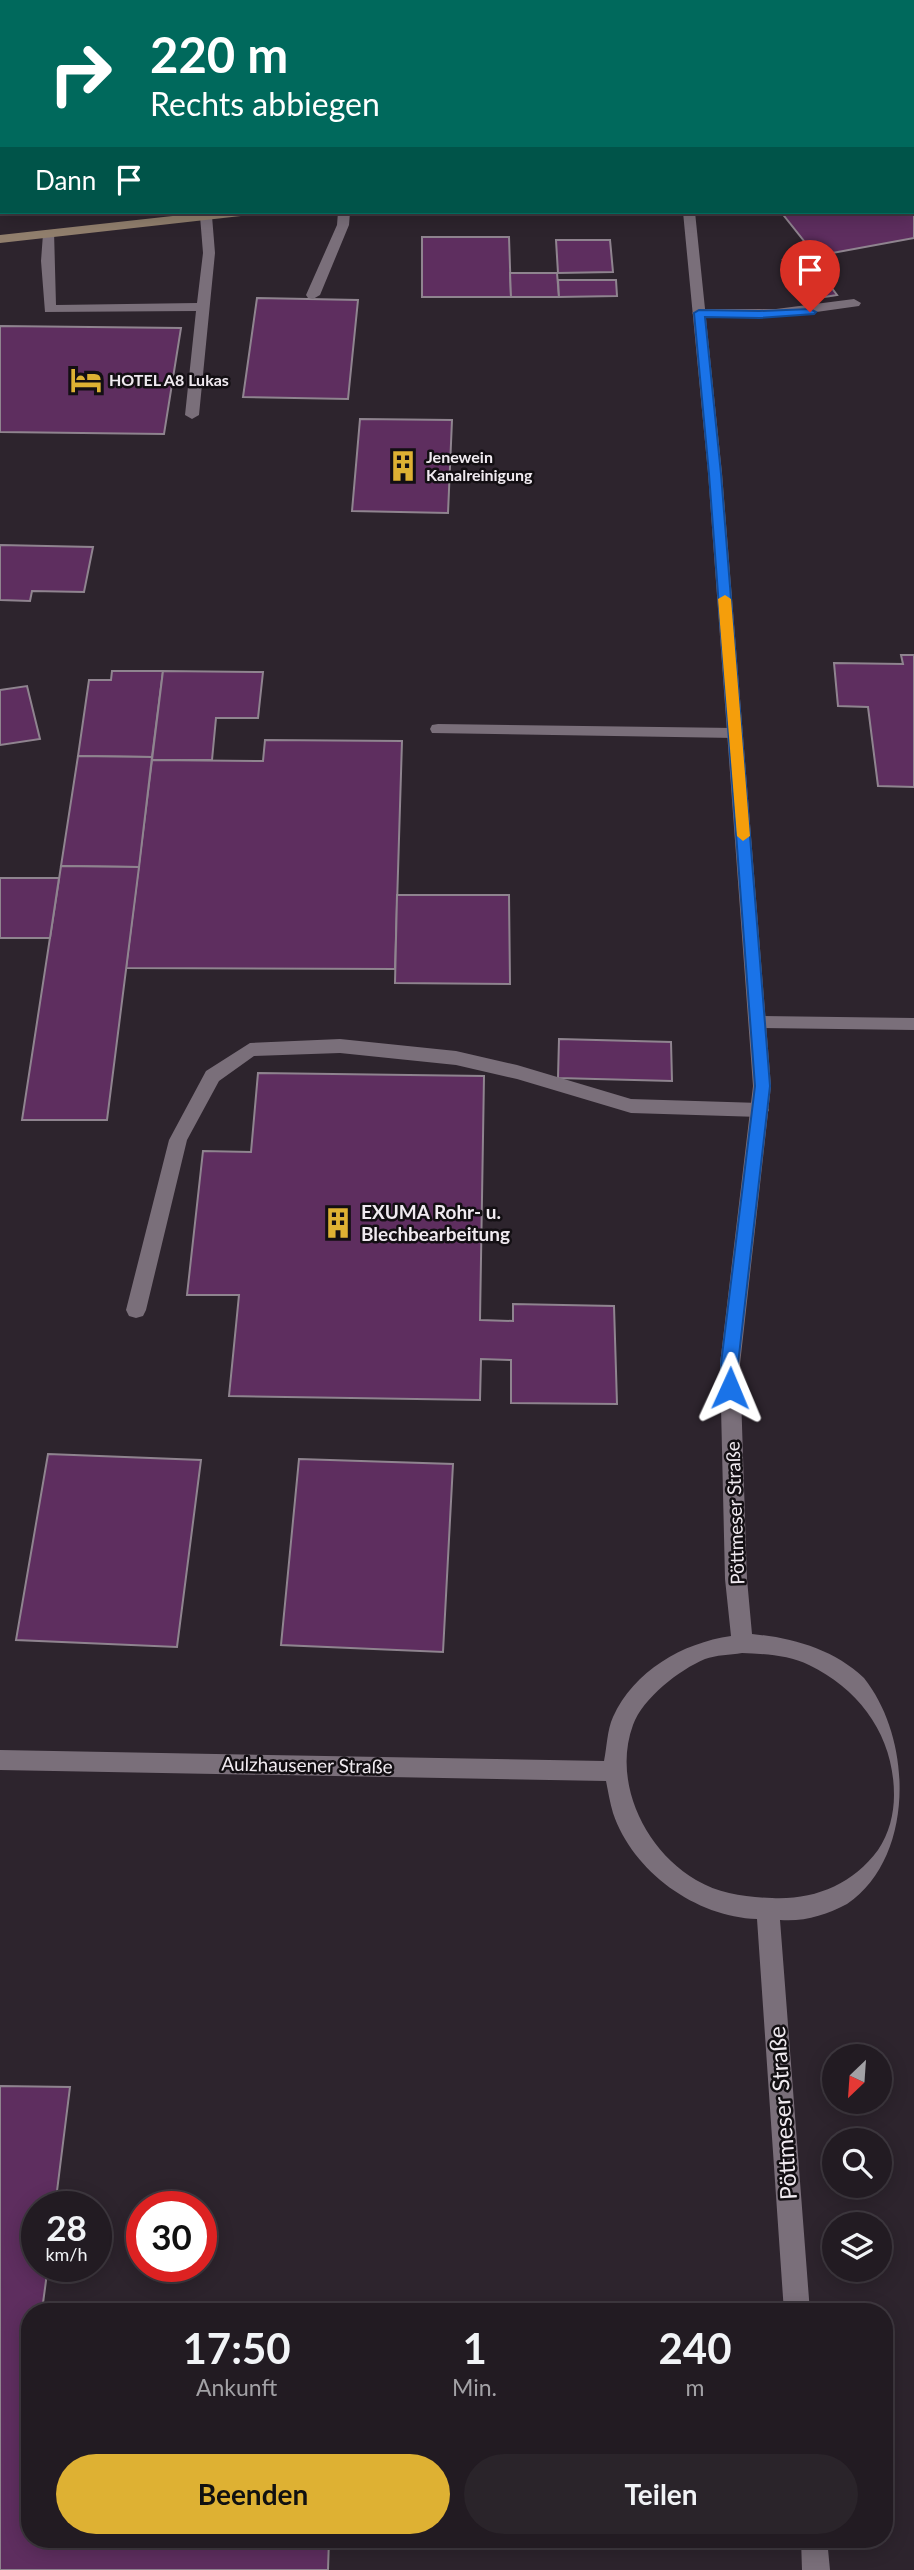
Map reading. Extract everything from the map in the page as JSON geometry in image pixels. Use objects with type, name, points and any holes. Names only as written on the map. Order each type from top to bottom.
[{"type":"main road","points":[[0,239],[224,214]]},
{"type":"street","points":[[313,295],[343,225],[344,214]]},
{"type":"street","name":"Pöttmeser Straße","points":[[689,214],[735,733],[762,1086],[730,1364],[736,1579],[742,1643]]},
{"type":"street","points":[[192,415],[209,253],[206,216]]},
{"type":"street","points":[[49,234],[47,261],[50,309],[204,307]]},
{"type":"street","points":[[699,313],[759,315],[810,312],[854,303]]},
{"type":"street","points":[[438,729],[735,733]]},
{"type":"street","points":[[758,1022],[914,1024]]},
{"type":"street","points":[[136,1310],[178,1140],[212,1076],[250,1050],[340,1046],[456,1058],[517,1072],[631,1106],[760,1110]]},
{"type":"street","points":[[742,1643],[780,1646],[817,1658],[851,1679],[878,1706],[885,1717],[897,1739],[910,1775],[904,1818],[887,1856],[856,1888],[815,1907],[768,1913],[720,1904],[678,1884],[644,1851],[622,1812],[614,1771],[619,1731],[637,1697],[665,1669],[701,1651],[742,1643]]},
{"type":"street","name":"Aulzhausener Straße","points":[[0,1760],[614,1771]]},
{"type":"street","name":"Pöttmeser Straße","points":[[768,1913],[796,2303]]},
{"type":"street","points":[[815,2548],[816,2570]]},
{"type":"building","points":[[783,214],[914,214],[914,238],[816,256]]},
{"type":"building","points":[[422,237],[509,237],[511,297],[422,297]]},
{"type":"building","points":[[556,240],[610,240],[613,272],[558,273]]},
{"type":"building","points":[[808,256],[837,295],[812,299],[783,260]]},
{"type":"building","points":[[510,273],[557,273],[559,297],[511,297]]},
{"type":"building","points":[[558,280],[616,280],[617,296],[559,297]]},
{"type":"building","points":[[257,298],[358,300],[348,399],[243,397]]},
{"type":"building","name":"HOTEL A8 Lukas","points":[[0,326],[181,328],[164,434],[0,432]]},
{"type":"building","name":"Jenewein Kanalreinigung","points":[[360,419],[452,420],[448,513],[352,511]]},
{"type":"building","points":[[0,545],[93,547],[84,592],[32,591],[30,601],[0,600]]},
{"type":"building","points":[[901,655],[914,655],[914,787],[878,786],[868,707],[838,706],[834,663],[903,664]]},
{"type":"building","points":[[112,671],[163,671],[152,757],[78,756],[89,680],[111,680]]},
{"type":"building","points":[[163,671],[263,672],[258,718],[216,718],[212,760],[152,760]]},
{"type":"building","points":[[27,686],[40,739],[0,745],[0,690]]},
{"type":"building","points":[[265,740],[402,741],[395,969],[126,968],[152,760],[263,761]]},
{"type":"building","points":[[78,756],[152,757],[139,867],[61,866]]},
{"type":"building","points":[[61,866],[139,867],[107,1120],[22,1120]]},
{"type":"building","points":[[0,878],[59,878],[50,938],[0,938]]},
{"type":"building","points":[[397,895],[509,895],[510,984],[395,983]]},
{"type":"building","points":[[559,1039],[671,1042],[672,1081],[558,1078]]},
{"type":"building","name":"EXUMA Rohr- u. Blechbearbeitung","points":[[258,1073],[484,1076],[480,1320],[513,1321],[513,1304],[614,1306],[617,1404],[511,1403],[511,1360],[481,1359],[480,1400],[229,1396],[239,1295],[187,1295],[203,1151],[251,1152]]},
{"type":"building","points":[[48,1454],[201,1460],[177,1647],[16,1640]]},
{"type":"building","points":[[299,1459],[453,1464],[443,1652],[281,1645]]},
{"type":"building","points":[[0,2086],[70,2087],[57,2191],[21,2191],[21,2282],[46,2282],[43,2303],[21,2303],[21,2548],[329,2548],[328,2570],[0,2570]]},
{"type":"slow traffic","points":[[725,599],[743,836]]},
{"type":"place","name":"HOTEL A8 Lukas","points":[[86,380]]},
{"type":"place","name":"Jenewein Kanalreinigung","points":[[403,466]]},
{"type":"place","name":"EXUMA Rohr- u. Blechbearbeitung","points":[[338,1223]]},
{"type":"route","points":[[730,1388],[730,1364],[753,1186],[762,1086],[715,474],[699,313],[759,315],[810,312]]}]
